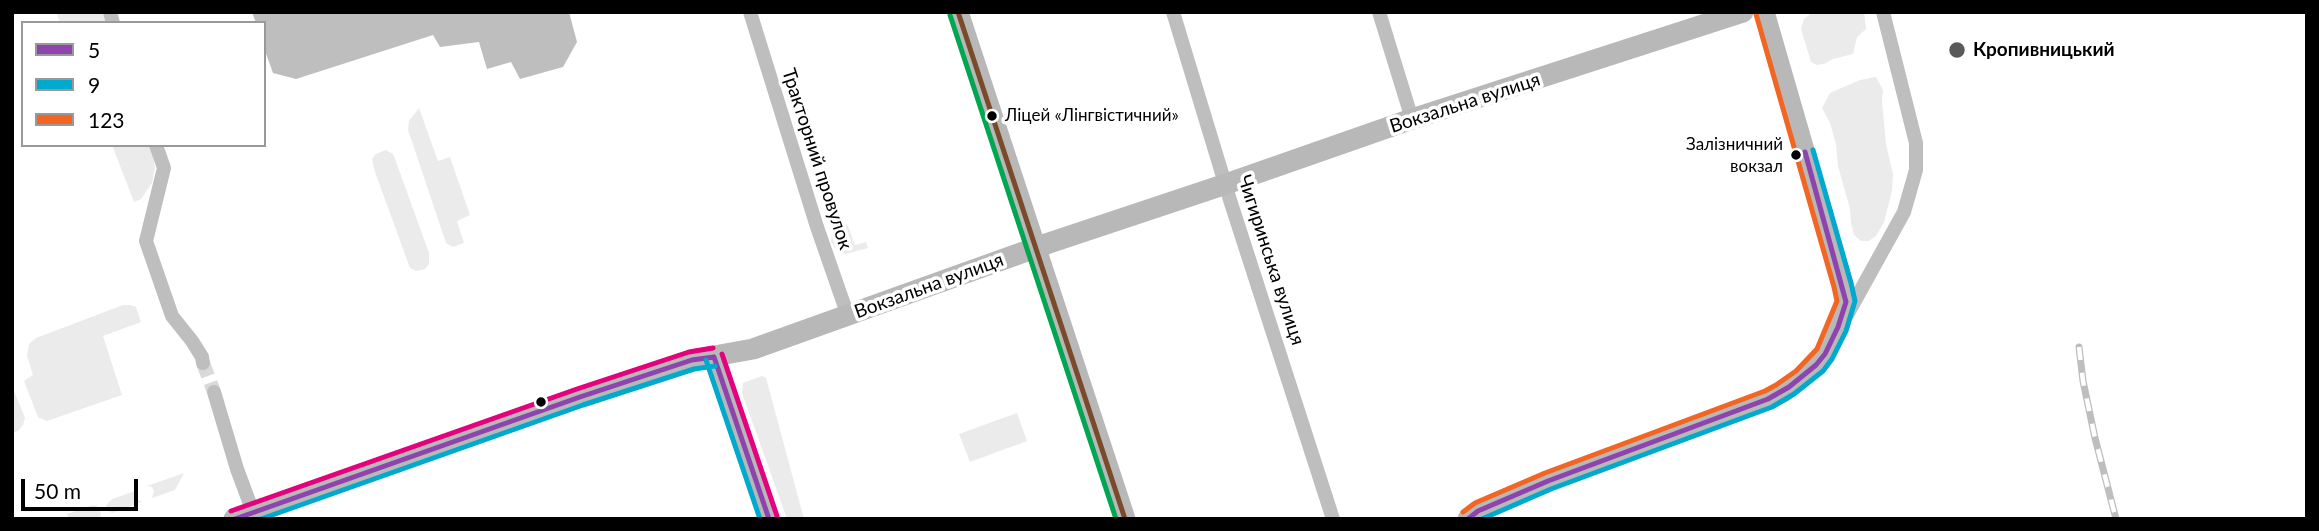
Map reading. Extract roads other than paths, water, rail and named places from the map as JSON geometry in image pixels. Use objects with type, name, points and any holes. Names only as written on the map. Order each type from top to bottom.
[{"type":"street","name":"Тракторний провулок","points":[[750,12],[817,227],[848,316]]},
{"type":"street","points":[[958,12],[1125,519]]},
{"type":"street","name":"Чигиринська вулиця","points":[[1173,12],[1334,519]]},
{"type":"street","points":[[1379,12],[1412,119]]},
{"type":"street","name":"Вокзальна вулиця","points":[[244,515],[580,397],[692,360],[753,349],[1036,247],[1412,119],[1743,12]]},
{"type":"street","points":[[1764,12],[1843,285],[1846,302],[1839,327]]},
{"type":"street","points":[[1468,519],[1478,511],[1548,481],[1690,430],[1780,393],[1816,365],[1853,306],[1904,212],[1916,170],[1916,143],[1883,12]]},
{"type":"street","points":[[157,147],[164,168],[146,241],[172,316],[192,341],[203,363]]},
{"type":"street","points":[[714,357],[769,519]]},
{"type":"street","points":[[214,392],[237,469],[244,515]]},
{"type":"tunnel","points":[[203,363],[214,392]]},
{"type":"railway","points":[[2079,347],[2095,438],[2116,519]]},
{"type":"place","name":"Кропивницький","points":[[1957,50]]},
{"type":"place","name":"Ліцей «Лінгвістичний»","points":[[992,116]]},
{"type":"place","name":"Залізничний вокзал","points":[[1796,155]]}]
